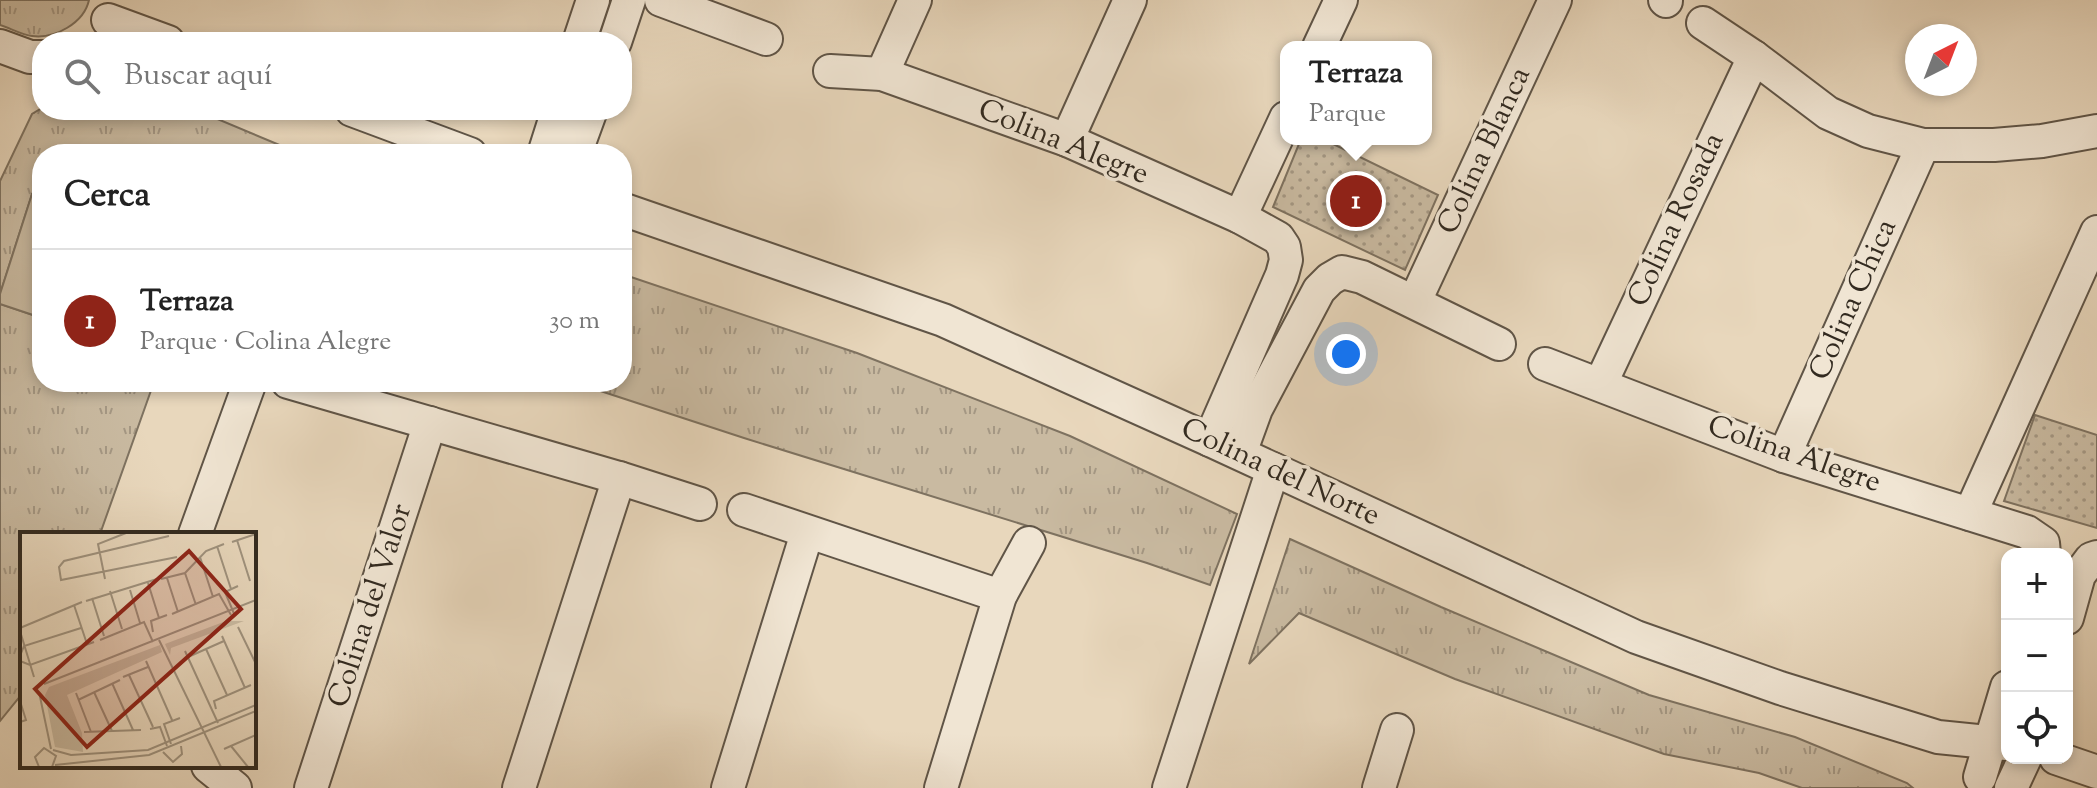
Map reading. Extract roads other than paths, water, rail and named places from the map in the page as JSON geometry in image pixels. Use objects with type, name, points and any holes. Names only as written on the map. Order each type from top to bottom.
[{"type":"street","points":[[582,32],[593,0]]},
{"type":"street","points":[[618,32],[629,0]]},
{"type":"street","points":[[661,0],[697,6],[766,39]]},
{"type":"street","points":[[882,74],[915,0]]},
{"type":"street","points":[[1067,140],[1130,0]]},
{"type":"street","points":[[1322,41],[1341,0]]},
{"type":"street","name":"Colina Blanca","points":[[1415,301],[1555,0]]},
{"type":"street","points":[[104,21],[138,32]]},
{"type":"street","points":[[1703,23],[1828,113],[1868,131],[1923,145],[1994,145],[2042,141],[2097,131]]},
{"type":"street","points":[[3,56],[32,57]]},
{"type":"street","name":"Colina Rosada","points":[[1601,383],[1754,57]]},
{"type":"street","name":"Colina Alegre","points":[[830,71],[882,74],[1067,140],[1269,231],[1284,247],[1286,260],[1282,275],[1210,440]]},
{"type":"street","points":[[379,120],[443,144]]},
{"type":"street","points":[[547,144],[555,120]]},
{"type":"street","points":[[579,144],[587,120]]},
{"type":"street","points":[[1240,217],[1280,131]]},
{"type":"street","name":"Colina Chica","points":[[1784,456],[1923,145]]},
{"type":"street","name":"Colina del Norte","points":[[632,212],[943,320],[1240,453],[1636,637],[1780,688],[1938,737],[1999,742]]},
{"type":"street","points":[[1970,514],[2097,232]]},
{"type":"street","points":[[1240,453],[1256,409],[1319,290],[1342,272],[1362,277],[1415,301],[1499,344]]},
{"type":"street","name":"Colina Alegre","points":[[1545,364],[1784,456],[2027,532],[2042,548]]},
{"type":"street","points":[[196,532],[246,392]]},
{"type":"street","points":[[323,392],[700,504]]},
{"type":"street","name":"Colina del Valor","points":[[311,788],[430,423]]},
{"type":"street","points":[[1169,788],[1273,469]]},
{"type":"street","points":[[519,788],[619,478]]},
{"type":"street","points":[[744,510],[1000,596]]},
{"type":"street","points":[[728,788],[807,533]]},
{"type":"street","points":[[941,788],[1000,596],[1029,543]]},
{"type":"street","points":[[2073,596],[2079,575],[2094,558]]},
{"type":"street","points":[[1985,782],[1999,742],[2006,692]]},
{"type":"street","points":[[1379,788],[1397,730]]},
{"type":"street","name":"Colina del Norte","points":[[1938,737],[1985,782]]},
{"type":"street","points":[[2011,788],[2022,764]]},
{"type":"street","points":[[2073,764],[2097,772]]},
{"type":"street","points":[[210,768],[235,788]]},
{"type":"place","name":"Terraza","points":[[1356,201]]}]
